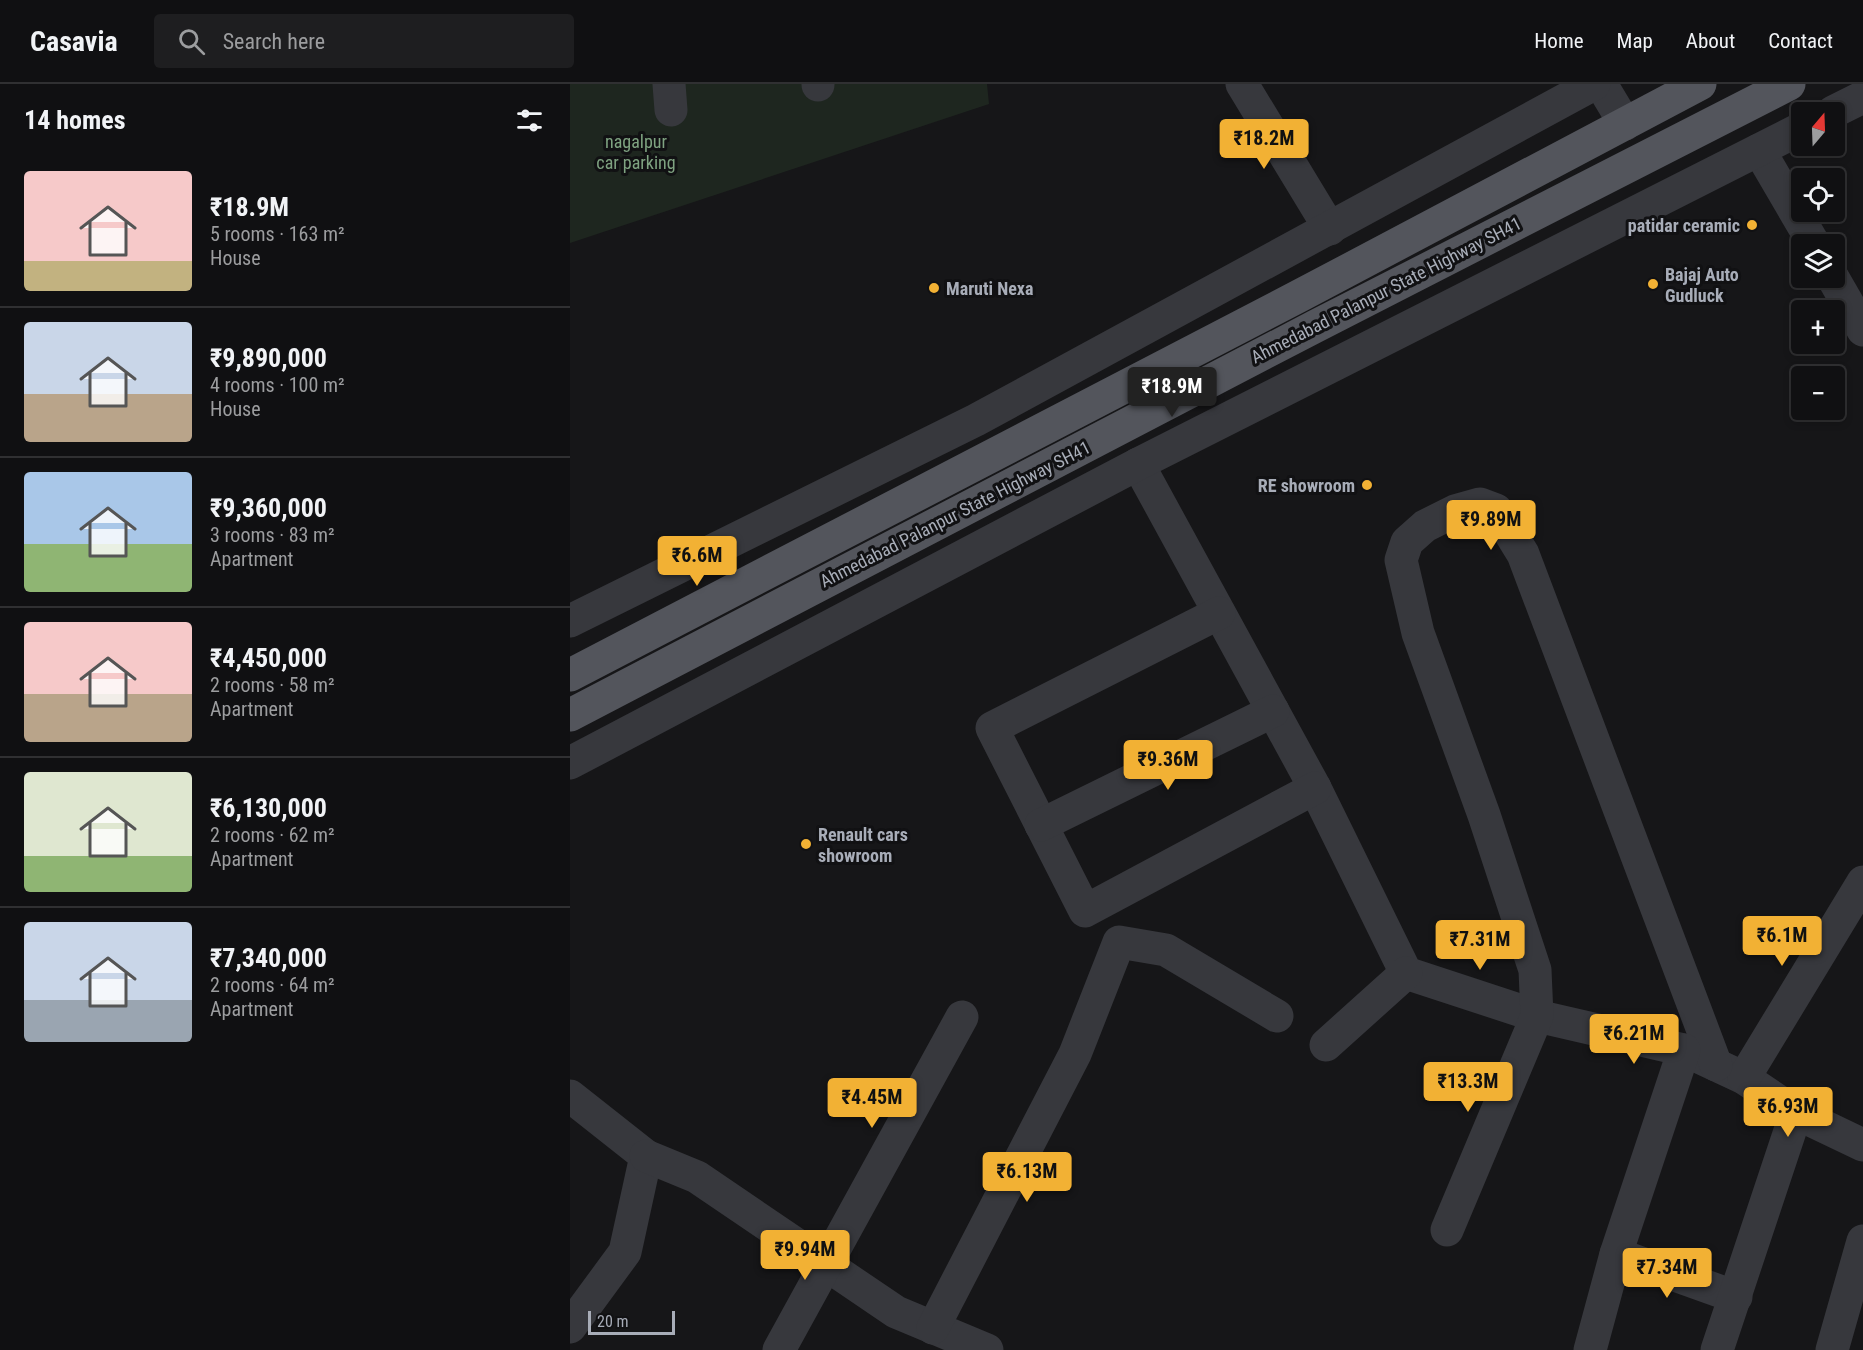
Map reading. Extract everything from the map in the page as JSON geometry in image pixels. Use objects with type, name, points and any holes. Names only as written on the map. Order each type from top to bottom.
[{"type":"main road","points":[[570,675],[1325,283],[1700,84]]},
{"type":"main road","name":"Ahmedabad Palanpur State Highway SH41","points":[[570,715],[1340,314],[1789,84]]},
{"type":"street","points":[[1242,84],[1330,229]]},
{"type":"street","points":[[570,621],[976,420],[1594,84]]},
{"type":"street","points":[[1601,84],[1625,124]]},
{"type":"street","points":[[1845,106],[1863,97]]},
{"type":"street","points":[[570,763],[1138,464],[1791,134]]},
{"type":"street","points":[[1760,150],[1808,234]]},
{"type":"street","points":[[1839,288],[1863,330]]},
{"type":"street","points":[[1138,464],[1315,788],[1406,973],[1537,1016],[1684,1050],[1730,1072],[1796,1113],[1863,1145]]},
{"type":"street","points":[[1447,1230],[1537,1016],[1535,970],[1484,815],[1418,633],[1401,560],[1407,542],[1425,525],[1455,511],[1480,504],[1496,510],[1523,554],[1730,1072]]},
{"type":"street","points":[[706,554],[731,592]]},
{"type":"street","points":[[1219,613],[992,728],[1085,911],[1315,788]]},
{"type":"street","points":[[1041,825],[1272,711]]},
{"type":"street","points":[[1730,1072],[1863,882]]},
{"type":"street","points":[[933,1328],[1075,1054],[1119,942],[1166,950],[1277,1016]]},
{"type":"street","points":[[1326,1045],[1406,973]]},
{"type":"street","points":[[779,1350],[962,1017]]},
{"type":"street","points":[[1590,1350],[1616,1254],[1684,1050]]},
{"type":"street","points":[[570,1096],[646,1156],[697,1177],[896,1312],[987,1350]]},
{"type":"street","points":[[1717,1350],[1796,1113]]},
{"type":"street","points":[[570,1327],[625,1251],[646,1156]]},
{"type":"street","points":[[1832,1350],[1863,1241]]},
{"type":"street","points":[[1616,1254],[1736,1297]]},
{"type":"green space","name":"nagalpur car parking","points":[[570,84],[987,84],[989,104],[570,243]]},
{"type":"place","name":"patidar ceramic","points":[[1752,225]]},
{"type":"place","name":"Bajaj Auto Gudluck","points":[[1653,284]]},
{"type":"place","name":"Maruti Nexa","points":[[934,288]]},
{"type":"place","name":"RE showroom","points":[[1367,485]]},
{"type":"place","name":"Renault cars showroom","points":[[806,844]]}]
